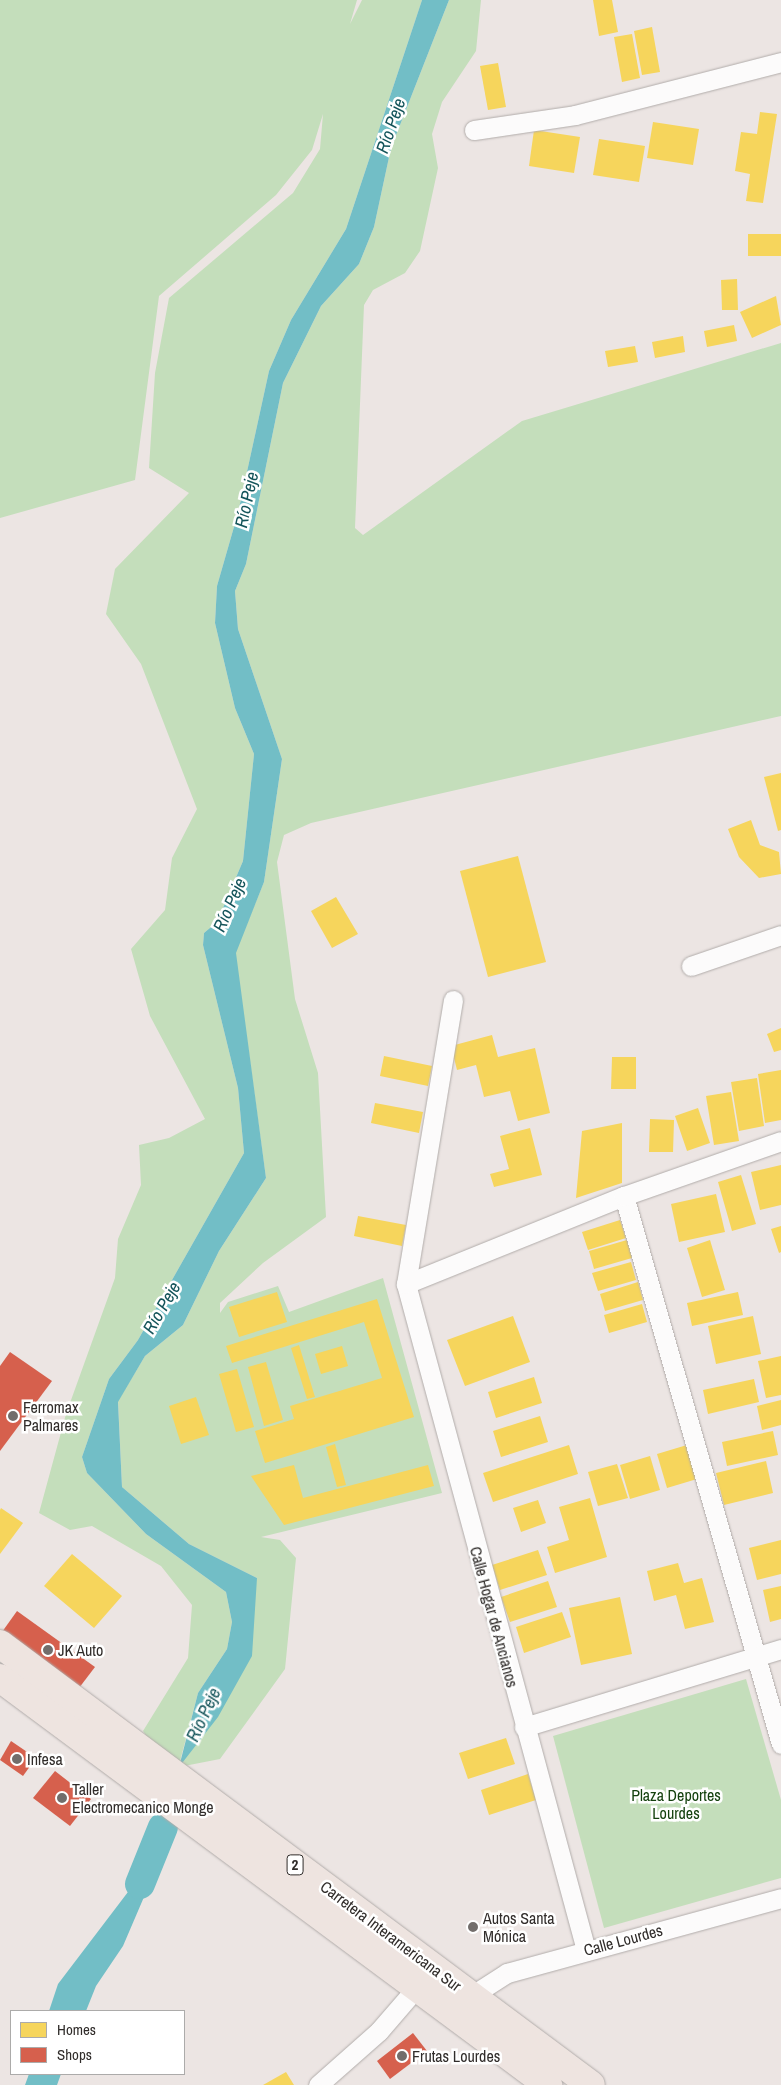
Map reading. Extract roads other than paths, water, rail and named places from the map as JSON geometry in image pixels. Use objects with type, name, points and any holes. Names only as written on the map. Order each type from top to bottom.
[{"type":"highway","name":"Carretera Interamericana Sur","points":[[7,1649],[591,2085]]},
{"type":"highway","name":"Carretera Interamericana Sur","points":[[0,1679],[548,2085]]},
{"type":"street","points":[[474,130],[575,115],[781,62]]},
{"type":"street","points":[[691,966],[781,935]]},
{"type":"street","points":[[406,1284],[453,1000]]},
{"type":"street","points":[[406,1284],[624,1196],[781,1141]]},
{"type":"street","points":[[624,1196],[781,1744]]},
{"type":"street","name":"Calle Hogar de Ancianos","points":[[406,1284],[586,1950]]},
{"type":"street","points":[[0,1679],[7,1649]]},
{"type":"street","points":[[524,1726],[781,1649]]},
{"type":"street","name":"Calle Lourdes","points":[[471,1996],[507,1973],[781,1898]]},
{"type":"street","points":[[376,1958],[403,1962],[439,1989],[471,1996],[482,2019],[506,2038],[509,2055]]},
{"type":"street","points":[[318,2085],[379,2031],[417,1987]]},
{"type":"water","points":[[422,0],[449,0],[391,148],[374,227],[359,264],[321,306],[283,383],[246,564],[235,591],[238,629],[282,759],[264,882],[236,953],[266,1178],[219,1251],[183,1325],[145,1356],[118,1402],[122,1487],[189,1544],[257,1578],[252,1656],[218,1717],[179,1767],[198,1693],[227,1649],[232,1622],[226,1592],[146,1534],[87,1473],[82,1457],[109,1379],[138,1340],[244,1153],[238,1088],[203,945],[204,933],[217,922],[243,861],[254,754],[235,708],[215,623],[217,586],[238,513],[269,371],[291,320],[346,229]]},
{"type":"water","points":[[158,1847],[156,1869],[123,1946],[96,1986],[86,2010],[49,2010],[58,1984],[131,1888],[140,1858]]},
{"type":"water","points":[[29,2075],[61,2075],[57,2085],[25,2085]]},
{"type":"waterway","name":"Río Peje","points":[[140,1884],[163,1827]]},
{"type":"place","name":"Ferromax Palmares","points":[[13,1416]]},
{"type":"place","name":"JK Auto","points":[[48,1650]]},
{"type":"place","name":"Infesa","points":[[17,1759]]},
{"type":"place","name":"Taller Electromecanico Monge","points":[[62,1798]]},
{"type":"place","name":"Autos Santa Mónica","points":[[473,1927]]},
{"type":"place","name":"Frutas Lourdes","points":[[402,2056]]},
{"type":"park label","name":"Plaza Deportes Lourdes","points":[[676,1804]]}]
